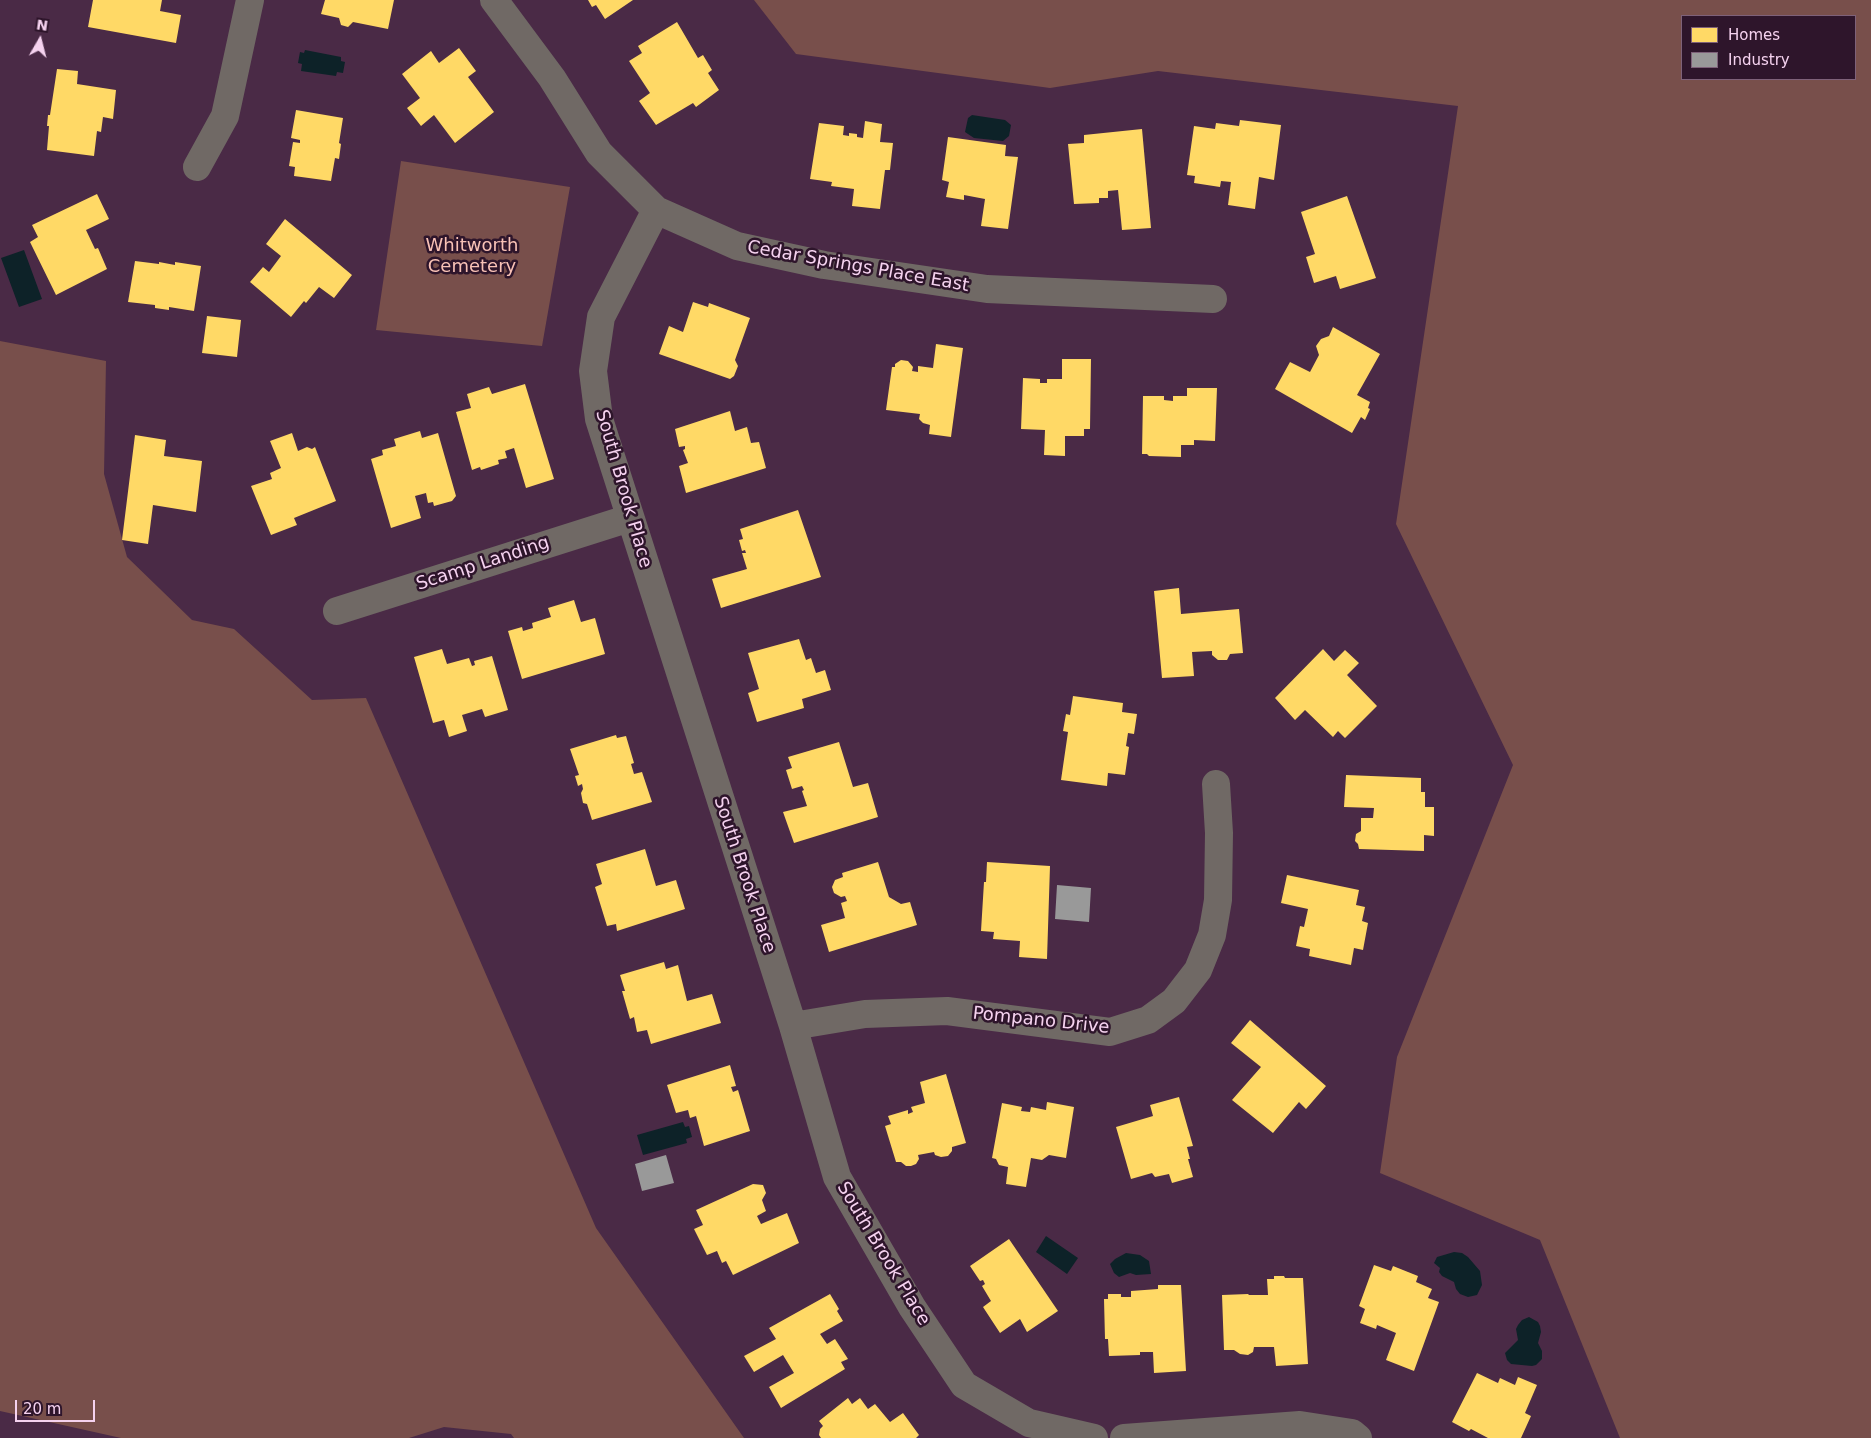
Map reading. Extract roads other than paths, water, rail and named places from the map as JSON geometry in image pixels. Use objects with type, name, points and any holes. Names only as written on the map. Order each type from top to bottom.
[{"type":"street","points":[[197,166],[225,116],[250,0]]},
{"type":"street","name":"Cedar Springs Place East","points":[[494,0],[552,78],[599,153],[656,210],[737,246],[824,264],[987,289],[1213,300]]},
{"type":"street","name":"South Brook Place","points":[[656,210],[601,317],[593,371],[600,419],[793,1026],[837,1177],[912,1307],[964,1385],[1030,1423],[1094,1438]]},
{"type":"street","name":"Scamp Landing","points":[[337,611],[630,518]]},
{"type":"street","name":"Pompano Drive","points":[[793,1026],[865,1014],[947,1011],[993,1015],[1052,1026],[1110,1032],[1148,1020],[1174,1001],[1198,970],[1212,935],[1218,900],[1219,833],[1216,784]]},
{"type":"street","points":[[1124,1438],[1300,1425],[1352,1433],[1358,1438]]},
{"type":"water","points":[[305,50],[341,57],[341,61],[345,62],[343,73],[337,72],[336,76],[301,71],[302,64],[298,63],[300,52],[304,53]]},
{"type":"water","points":[[972,115],[1005,120],[1011,125],[1009,136],[1003,141],[974,138],[965,132],[968,118]]},
{"type":"water","points":[[24,250],[42,299],[19,307],[1,258]]},
{"type":"water","points":[[683,1122],[685,1127],[689,1126],[692,1137],[686,1139],[687,1143],[643,1155],[637,1135]]},
{"type":"water","points":[[1046,1236],[1078,1258],[1067,1274],[1036,1252]]},
{"type":"water","points":[[1454,1252],[1462,1253],[1468,1257],[1480,1271],[1482,1285],[1477,1295],[1468,1297],[1460,1294],[1454,1282],[1442,1276],[1439,1272],[1440,1268],[1434,1263],[1437,1257]]},
{"type":"water","points":[[1126,1253],[1140,1255],[1149,1261],[1151,1274],[1136,1275],[1130,1273],[1119,1277],[1114,1273],[1110,1264]]},
{"type":"water","points":[[1529,1317],[1538,1322],[1540,1326],[1541,1332],[1538,1343],[1542,1351],[1542,1359],[1532,1366],[1511,1364],[1507,1360],[1505,1353],[1518,1340],[1516,1329],[1518,1325],[1522,1320]]},
{"type":"park label","name":"Whitworth Cemetery","points":[[472,256]]}]
